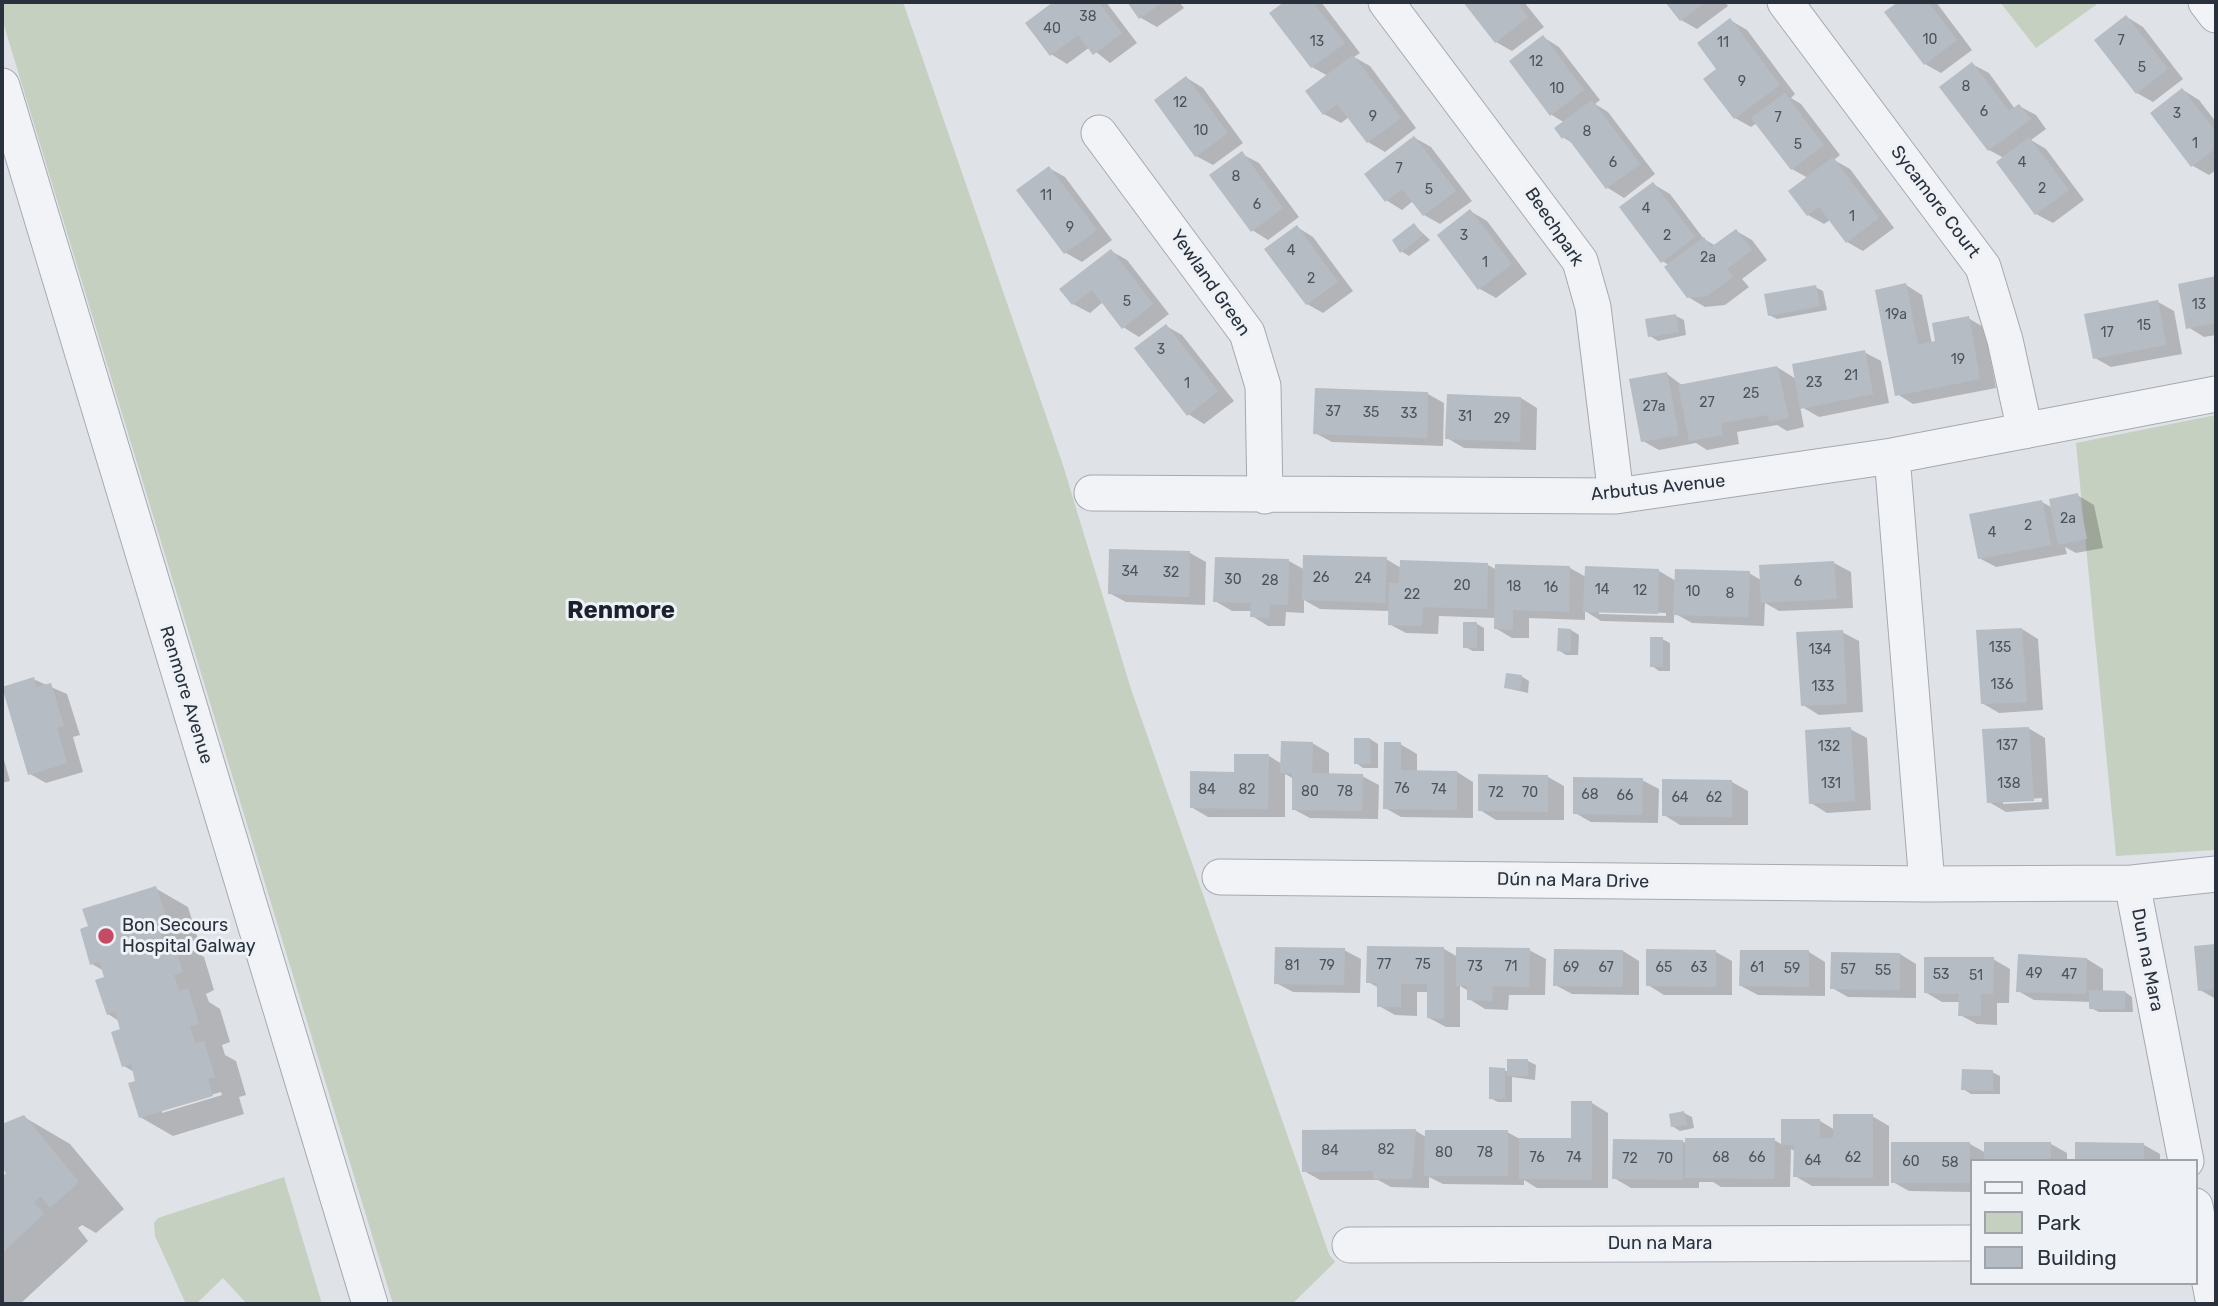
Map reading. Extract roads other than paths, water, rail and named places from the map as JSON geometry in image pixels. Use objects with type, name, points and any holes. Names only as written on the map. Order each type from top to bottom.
[{"type":"street","name":"Beechpark","points":[[1386,2],[1580,261],[1591,296],[1616,496]]},
{"type":"street","name":"Sycamore Court","points":[[1785,2],[1983,267],[2005,340],[2025,431]]},
{"type":"street","points":[[2206,2],[2216,15]]},
{"type":"street","name":"Renmore Avenue","points":[[2,86],[370,1304]]},
{"type":"street","name":"Yewland Green","points":[[1099,133],[1247,333],[1263,386],[1265,496]]},
{"type":"street","name":"Arbutus Avenue","points":[[1091,493],[1616,496],[1892,456],[2216,394]]},
{"type":"street","points":[[1892,456],[1927,884]]},
{"type":"street","name":"Dún na Mara Drive","points":[[1220,877],[1927,884],[2132,883],[2216,874]]},
{"type":"street","name":"Dun na Mara","points":[[2132,883],[2186,1159]]},
{"type":"street","points":[[2197,1213],[2205,1241],[2214,1304]]},
{"type":"street","name":"Dun na Mara","points":[[1350,1245],[1969,1242]]},
{"type":"place","name":"Bon Secours Hospital Galway","points":[[106,936]]},
{"type":"district","name":"Renmore","points":[[621,611]]}]
